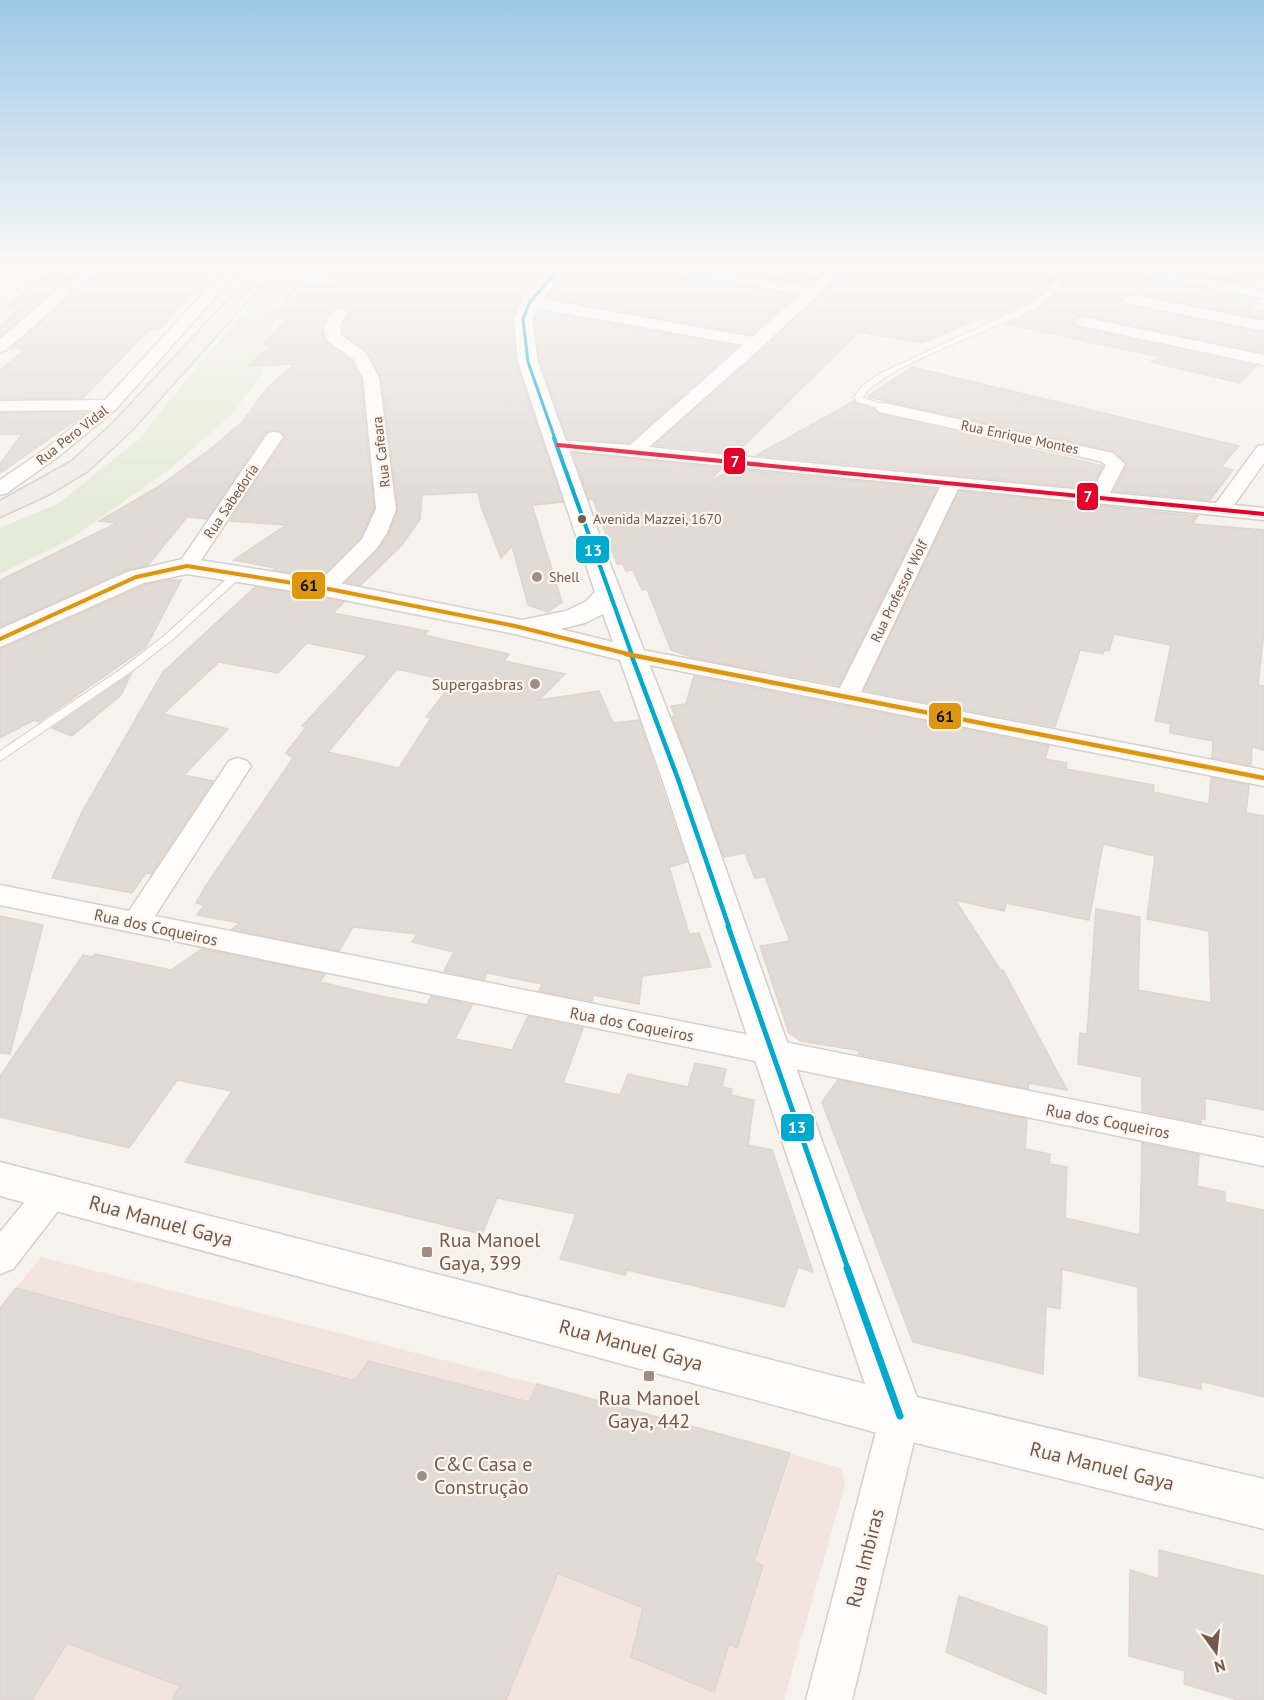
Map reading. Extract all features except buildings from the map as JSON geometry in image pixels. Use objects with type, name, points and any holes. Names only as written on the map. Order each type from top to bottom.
[{"type":"main road","points":[[0,510],[80,466],[123,426],[196,346]]},
{"type":"street","name":"Rua Pero Vidal","points":[[0,489],[53,452],[110,405],[163,346]]},
{"type":"street","name":"Rua Cafeara","points":[[324,588],[374,539],[383,523],[386,509],[371,378],[360,356],[346,346]]},
{"type":"street","points":[[526,346],[528,362],[592,548],[681,789],[771,1053],[900,1416]]},
{"type":"street","points":[[634,450],[753,346]]},
{"type":"street","points":[[1199,346],[1264,360]]},
{"type":"street","points":[[0,406],[110,405]]},
{"type":"street","name":"Rua Enrique Montes","points":[[885,408],[1106,457],[1116,464],[1098,498]]},
{"type":"street","name":"Rua Sabedoria","points":[[187,566],[274,437]]},
{"type":"street","points":[[558,445],[634,450],[1264,514]]},
{"type":"street","points":[[1220,511],[1264,450]]},
{"type":"street","name":"Rua Professor Wolf","points":[[847,697],[951,484]]},
{"type":"street","points":[[0,639],[136,577],[187,566],[324,588],[515,626],[632,655],[1264,778]]},
{"type":"street","points":[[515,626],[581,615],[600,604],[609,591]]},
{"type":"street","points":[[136,923],[238,766]]},
{"type":"street","name":"Rua dos Coqueiros","points":[[0,895],[1264,1152]]},
{"type":"street","name":"Rua Manuel Gaya","points":[[0,1179],[900,1416],[1264,1504]]},
{"type":"street","points":[[0,1258],[53,1192]]},
{"type":"street","name":"Rua Imbiras","points":[[829,1700],[900,1416]]},
{"type":"lane","points":[[885,408],[860,400],[859,392],[869,383],[943,346]]},
{"type":"lane","points":[[0,756],[136,663],[168,638],[239,573]]},
{"type":"shaded area","name":"C&C Casa e Construção","points":[[41,1257],[537,1384],[841,1468],[845,1484],[784,1700],[0,1700],[0,1308]]},
{"type":"green space","points":[[215,346],[268,346],[262,373],[234,412],[170,469],[69,540],[0,574],[0,528],[58,504],[141,437]]},
{"type":"transit line","name":"13","points":[[526,346],[528,362],[592,548],[678,779],[802,1141],[900,1416]]},
{"type":"transit line","name":"7","points":[[558,445],[1264,514]]},
{"type":"transit line","name":"61","points":[[0,639],[136,577],[187,566],[324,588],[515,626],[632,655],[1264,778]]},
{"type":"place","name":"Avenida Mazzei, 1670","points":[[582,519]]},
{"type":"place","name":"Shell","points":[[537,577]]},
{"type":"place","name":"Supergasbras","points":[[535,684]]},
{"type":"place","name":"Rua Manoel Gaya, 399","points":[[427,1252]]},
{"type":"place","name":"Rua Manoel Gaya, 442","points":[[649,1376]]},
{"type":"place","name":"C&C Casa e Construção","points":[[422,1476]]}]
